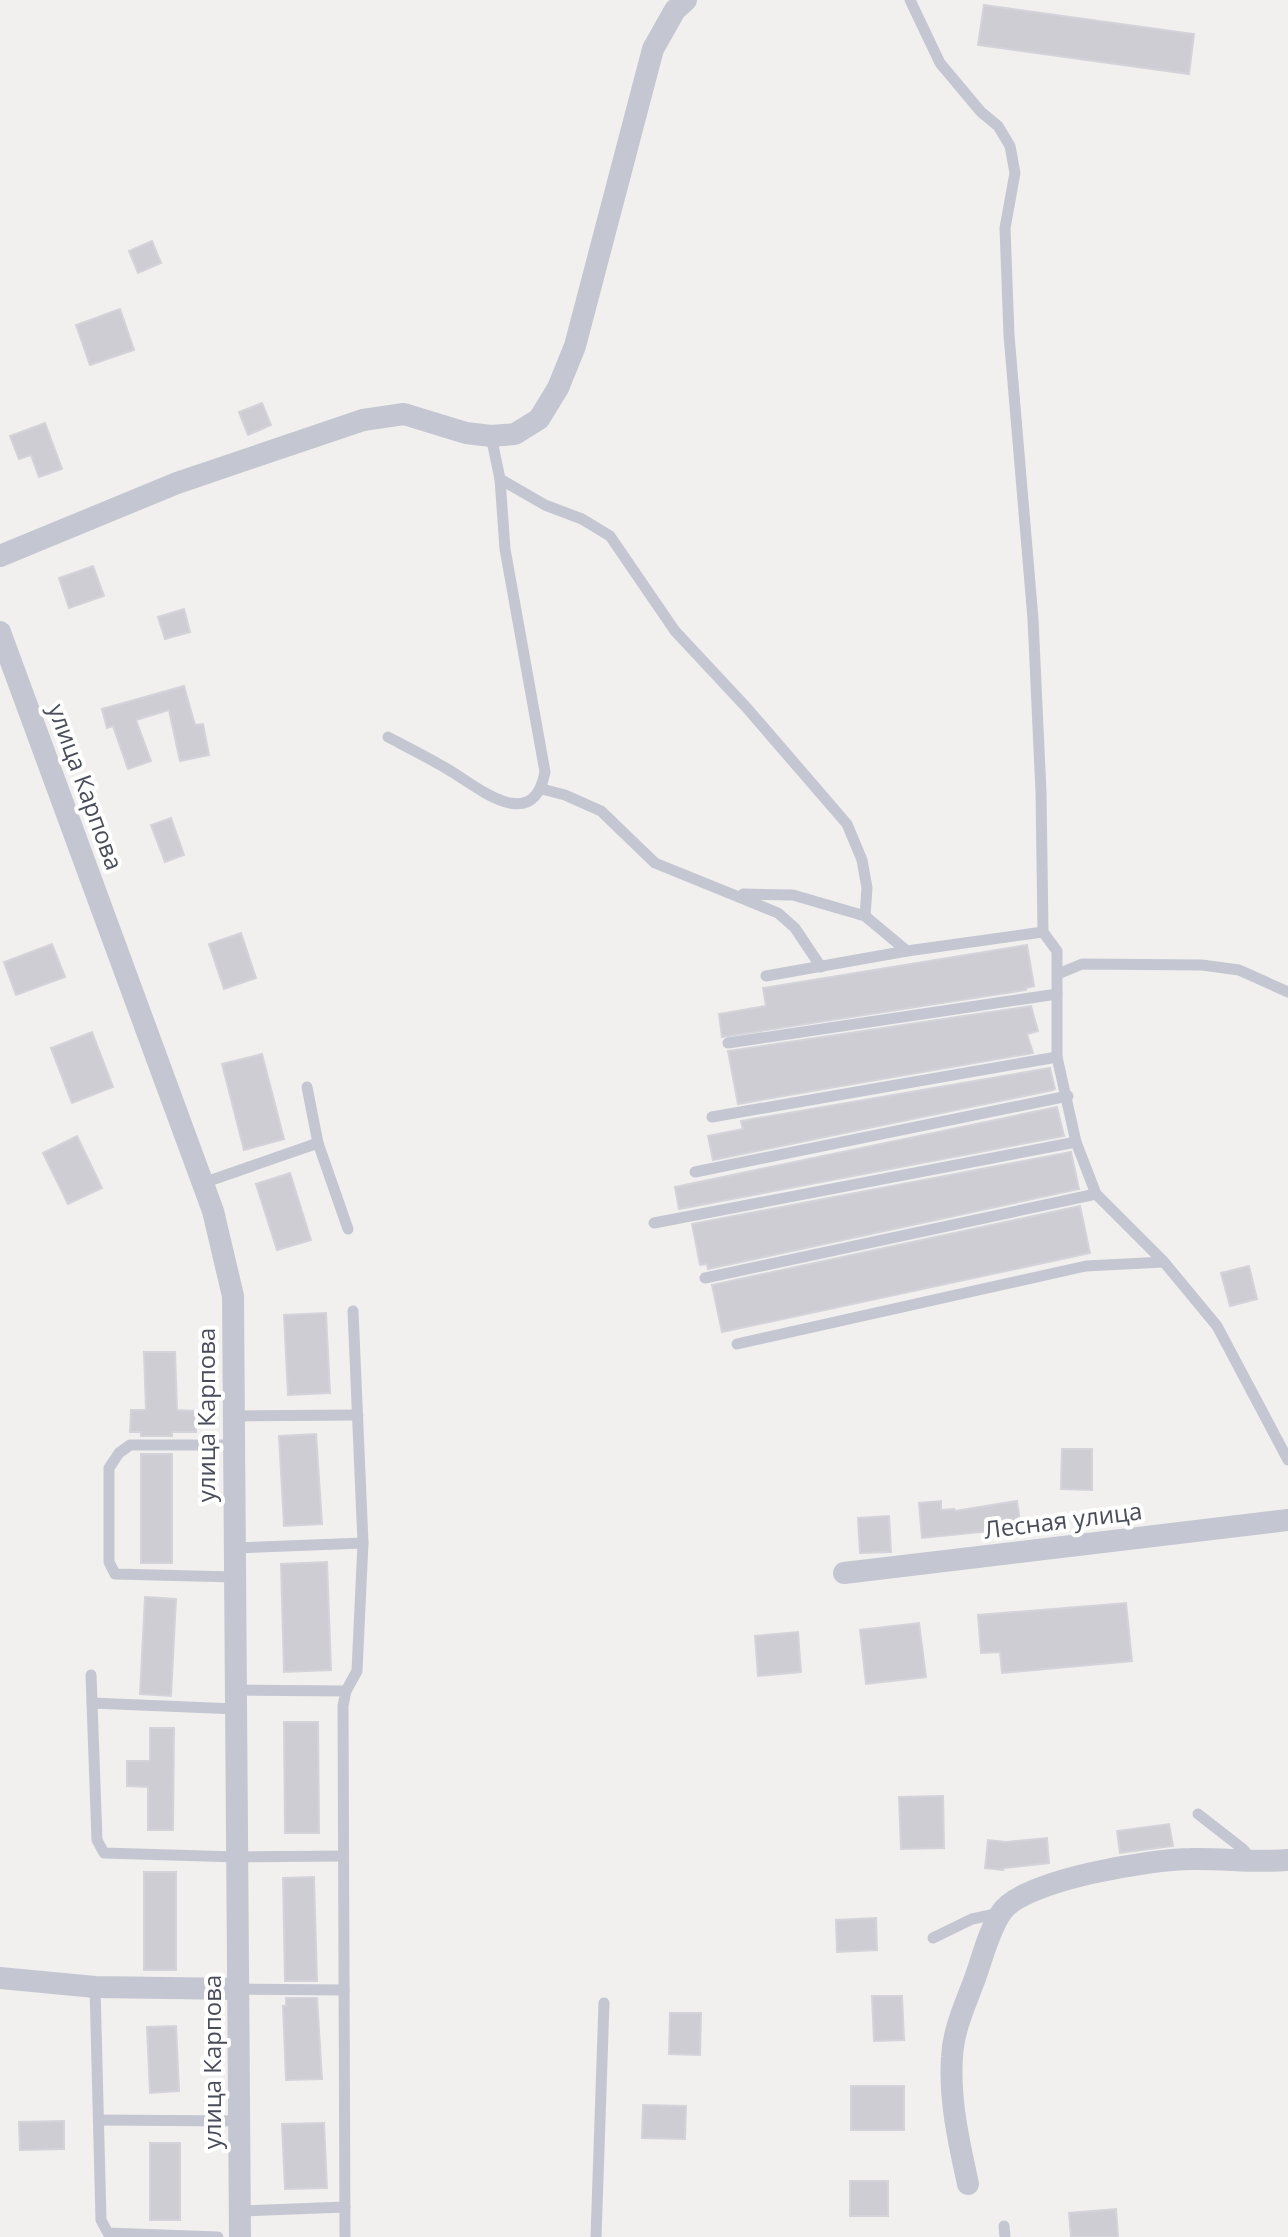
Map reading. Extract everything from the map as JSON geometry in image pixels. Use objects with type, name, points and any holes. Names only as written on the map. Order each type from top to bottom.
[{"type":"street","points":[[0,556],[177,483],[363,420],[404,414],[466,433],[491,436],[515,434],[539,419],[558,388],[575,346],[653,49],[675,10],[686,0]]},
{"type":"street","name":"улица Карпова","points":[[0,632],[213,1211],[233,1296],[240,2237]]},
{"type":"street","name":"Лесная улица","points":[[844,1573],[1288,1520]]},
{"type":"street","points":[[968,2184],[959,2146],[952,2054],[962,2011],[1001,1913],[1013,1900],[1039,1888],[1130,1864],[1191,1859],[1255,1863],[1288,1860]]},
{"type":"street","points":[[0,1978],[95,1987],[239,1989]]},
{"type":"lane","points":[[910,0],[940,63],[981,112],[998,126],[1010,146],[1015,173],[1005,228],[1009,335],[1033,619],[1041,792],[1043,932],[1057,951],[1057,1057],[1076,1142],[1096,1194],[1164,1262],[1217,1326],[1288,1460]]},
{"type":"lane","points":[[388,737],[488,796],[508,804],[527,802],[542,789],[545,772],[505,549],[500,479],[491,436]]},
{"type":"lane","points":[[500,479],[610,536],[675,631],[746,707],[847,824],[862,860],[867,888],[865,916]]},
{"type":"lane","points":[[542,789],[565,795],[601,811],[655,863],[778,913],[795,928],[821,967]]},
{"type":"lane","points":[[734,894],[793,895],[865,916],[907,951]]},
{"type":"lane","points":[[766,976],[907,951],[1043,932]]},
{"type":"lane","points":[[1058,974],[1082,964],[1202,965],[1239,970],[1288,992]]},
{"type":"lane","points":[[728,1043],[1057,994]]},
{"type":"lane","points":[[712,1117],[1057,1057]]},
{"type":"lane","points":[[307,1087],[318,1143],[348,1229]]},
{"type":"lane","points":[[695,1172],[1068,1096]]},
{"type":"lane","points":[[654,1223],[1076,1142]]},
{"type":"lane","points":[[203,1183],[318,1143]]},
{"type":"lane","points":[[705,1278],[1096,1194]]},
{"type":"lane","points":[[737,1344],[1086,1266],[1164,1262]]},
{"type":"lane","points":[[345,2237],[343,1706],[346,1691],[357,1671],[363,1543],[353,1311]]},
{"type":"lane","points":[[233,1416],[358,1415]]},
{"type":"lane","points":[[234,1445],[130,1445],[119,1453],[109,1468],[109,1562],[115,1574],[235,1577]]},
{"type":"lane","points":[[235,1548],[363,1543]]},
{"type":"lane","points":[[91,1675],[97,1840],[104,1853],[343,1856]]},
{"type":"lane","points":[[92,1703],[236,1700],[346,1691]]},
{"type":"lane","points":[[1198,1814],[1243,1849],[1255,1863]]},
{"type":"lane","points":[[933,1938],[972,1919],[1001,1913]]},
{"type":"lane","points":[[95,1987],[101,2220],[108,2233],[218,2237]]},
{"type":"lane","points":[[239,1989],[344,1990]]},
{"type":"lane","points":[[596,2237],[604,2003]]},
{"type":"lane","points":[[99,2120],[239,2121]]},
{"type":"lane","points":[[240,2211],[345,2207]]},
{"type":"building","points":[[984,5],[1194,34],[1189,74],[978,45]]},
{"type":"building","points":[[152,241],[161,263],[138,273],[129,251]]},
{"type":"building","points":[[120,309],[134,350],[90,365],[76,325]]},
{"type":"building","points":[[262,403],[271,425],[248,435],[239,412]]},
{"type":"building","points":[[45,423],[62,469],[39,477],[31,455],[19,459],[10,436]]},
{"type":"building","points":[[93,566],[104,596],[69,608],[59,578]]},
{"type":"building","points":[[184,609],[190,632],[165,639],[158,617]]},
{"type":"building","points":[[184,686],[195,725],[203,724],[209,755],[180,761],[169,710],[136,720],[151,761],[128,769],[113,726],[107,728],[102,709]]},
{"type":"building","points":[[171,818],[184,855],[165,862],[151,825]]},
{"type":"building","points":[[241,933],[256,978],[224,989],[209,944]]},
{"type":"building","points":[[52,944],[65,977],[16,995],[4,962]]},
{"type":"building","points":[[1027,945],[1034,986],[1026,990],[722,1037],[719,1014],[766,1006],[763,988]]},
{"type":"building","points":[[1031,1006],[1038,1031],[1027,1034],[1033,1053],[738,1104],[728,1051]]},
{"type":"building","points":[[92,1032],[113,1087],[72,1103],[51,1048]]},
{"type":"building","points":[[262,1054],[284,1139],[244,1150],[222,1064]]},
{"type":"building","points":[[1050,1068],[1053,1090],[713,1160],[708,1136],[743,1129],[741,1121]]},
{"type":"building","points":[[1057,1107],[1064,1136],[679,1209],[675,1187]]},
{"type":"building","points":[[77,1136],[102,1188],[68,1204],[43,1153]]},
{"type":"building","points":[[1071,1152],[1079,1189],[708,1269],[707,1264],[700,1265],[692,1224]]},
{"type":"building","points":[[290,1173],[311,1240],[277,1250],[256,1184]]},
{"type":"building","points":[[1080,1206],[1090,1253],[722,1332],[712,1285]]},
{"type":"building","points":[[1249,1266],[1257,1299],[1230,1306],[1221,1273]]},
{"type":"building","points":[[326,1313],[330,1393],[288,1395],[284,1315]]},
{"type":"building","points":[[144,1352],[175,1352],[177,1410],[196,1411],[196,1432],[141,1436],[141,1432],[130,1432],[131,1410],[146,1410]]},
{"type":"building","points":[[316,1434],[322,1524],[284,1526],[279,1436]]},
{"type":"building","points":[[1062,1449],[1092,1449],[1092,1490],[1061,1489]]},
{"type":"building","points":[[141,1454],[172,1454],[172,1563],[141,1563]]},
{"type":"building","points":[[941,1501],[941,1510],[955,1511],[1017,1501],[1021,1528],[922,1538],[919,1503]]},
{"type":"building","points":[[889,1516],[891,1552],[860,1553],[858,1518]]},
{"type":"building","points":[[327,1562],[331,1670],[284,1672],[281,1564]]},
{"type":"building","points":[[145,1597],[176,1599],[171,1696],[140,1694]]},
{"type":"building","points":[[1126,1603],[1132,1661],[1002,1673],[1000,1652],[981,1653],[978,1615]]},
{"type":"building","points":[[919,1623],[926,1677],[866,1684],[860,1630]]},
{"type":"building","points":[[798,1632],[801,1672],[758,1676],[755,1636]]},
{"type":"building","points":[[284,1722],[318,1722],[319,1833],[285,1833]]},
{"type":"building","points":[[150,1728],[174,1728],[173,1830],[148,1830],[148,1787],[127,1786],[127,1761],[150,1761]]},
{"type":"building","points":[[943,1796],[944,1848],[901,1849],[899,1797]]},
{"type":"building","points":[[1169,1824],[1173,1846],[1120,1853],[1117,1831]]},
{"type":"building","points":[[1047,1838],[1049,1863],[1003,1870],[985,1868],[988,1840],[1006,1842]]},
{"type":"building","points":[[144,1872],[176,1872],[176,1970],[144,1970]]},
{"type":"building","points":[[314,1877],[317,1981],[285,1981],[283,1878]]},
{"type":"building","points":[[876,1918],[877,1950],[837,1952],[836,1920]]},
{"type":"building","points":[[872,1996],[902,1996],[904,2040],[874,2041]]},
{"type":"building","points":[[286,1998],[317,1998],[322,2079],[286,2080],[283,2006],[286,2006]]},
{"type":"building","points":[[670,2013],[701,2013],[700,2055],[669,2054]]},
{"type":"building","points":[[176,2026],[179,2091],[150,2093],[147,2027]]},
{"type":"building","points":[[851,2086],[904,2086],[904,2130],[851,2130]]},
{"type":"building","points":[[643,2105],[686,2106],[685,2139],[642,2138]]},
{"type":"building","points":[[64,2121],[64,2149],[20,2150],[19,2122]]},
{"type":"building","points":[[324,2123],[327,2188],[285,2189],[282,2124]]},
{"type":"building","points":[[150,2143],[180,2143],[180,2220],[150,2220]]},
{"type":"building","points":[[850,2181],[888,2181],[888,2216],[850,2216]]},
{"type":"building","points":[[1116,2209],[1118,2237],[1071,2237],[1069,2213]]}]
